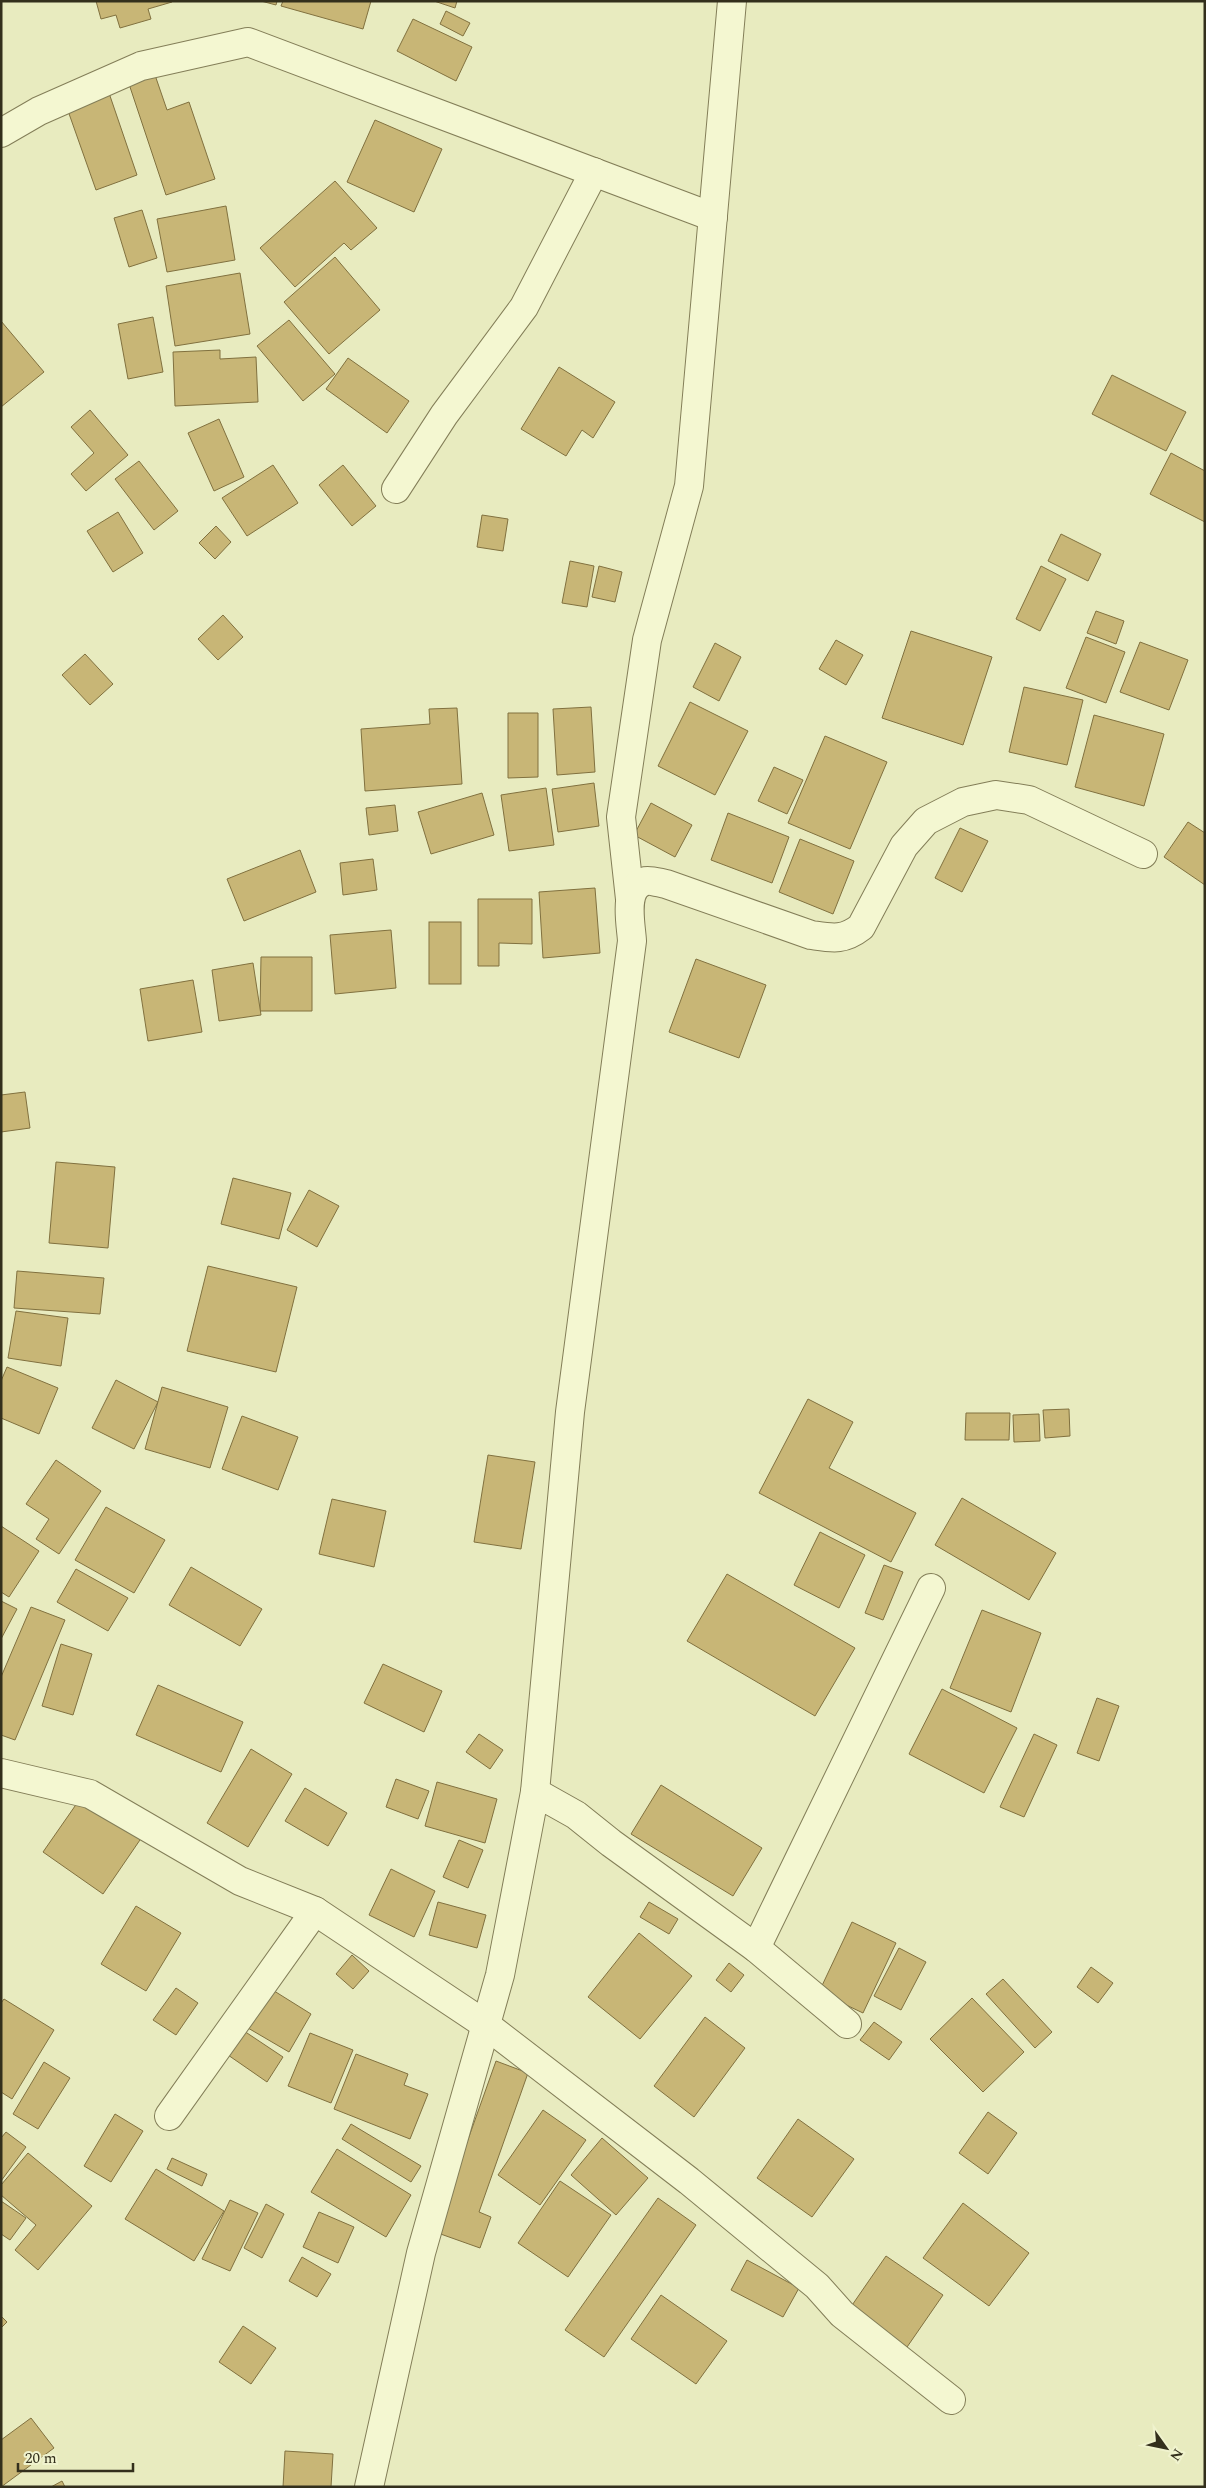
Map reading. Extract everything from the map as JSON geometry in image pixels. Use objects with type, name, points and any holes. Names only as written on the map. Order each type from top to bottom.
[{"type":"street","points":[[369,2487],[422,2253],[500,1974],[536,1792],[570,1412],[632,941],[630,899],[621,817],[647,640],[689,486],[732,1]]},
{"type":"street","points":[[1,133],[39,111],[141,66],[248,42],[712,217]]},
{"type":"street","points":[[396,489],[444,414],[524,307],[594,172]]},
{"type":"street","points":[[630,899],[634,888],[646,881],[666,884],[811,935],[832,938],[849,936],[861,927],[904,846],[926,821],[963,802],[996,795],[1029,800],[1143,854]]},
{"type":"street","points":[[756,1948],[931,1588]]},
{"type":"street","points":[[1,1773],[90,1794],[240,1881],[315,1911],[486,2025],[689,2181],[817,2286],[842,2314],[951,2400]]},
{"type":"street","points":[[536,1792],[576,1815],[611,1844],[756,1948],[847,2024]]},
{"type":"street","points":[[169,2116],[315,1911]]},
{"type":"building","points":[[96,1],[172,2],[148,9],[151,19],[120,28],[116,15],[101,19]]},
{"type":"building","points":[[261,1],[277,1],[276,5]]},
{"type":"building","points":[[283,1],[371,1],[363,29],[281,6]]},
{"type":"building","points":[[434,1],[457,1],[455,8]]},
{"type":"building","points":[[446,11],[470,23],[463,36],[440,24]]},
{"type":"building","points":[[413,19],[472,47],[456,81],[397,51]]},
{"type":"building","points":[[155,75],[167,110],[189,102],[215,179],[166,195],[129,84]]},
{"type":"building","points":[[109,93],[137,175],[96,190],[67,108]]},
{"type":"building","points":[[375,120],[442,149],[414,212],[347,182]]},
{"type":"building","points":[[335,181],[377,228],[351,250],[344,243],[295,287],[260,248]]},
{"type":"building","points":[[226,206],[235,260],[167,272],[157,219]]},
{"type":"building","points":[[142,210],[157,258],[129,267],[114,218]]},
{"type":"building","points":[[335,257],[380,310],[329,354],[284,302]]},
{"type":"building","points":[[240,273],[250,334],[175,346],[166,286]]},
{"type":"building","points":[[153,317],[163,372],[128,379],[118,324]]},
{"type":"building","points":[[289,320],[335,374],[303,401],[257,346]]},
{"type":"building","points":[[1,321],[44,372],[1,407]]},
{"type":"building","points":[[220,350],[220,359],[256,357],[258,402],[175,406],[173,352]]},
{"type":"building","points":[[348,358],[409,401],[387,433],[326,389]]},
{"type":"building","points":[[559,367],[615,402],[593,438],[582,430],[566,456],[521,429]]},
{"type":"building","points":[[1112,375],[1186,412],[1166,451],[1092,414]]},
{"type":"building","points":[[90,410],[128,455],[86,491],[71,474],[94,453],[71,427]]},
{"type":"building","points":[[219,419],[244,477],[214,491],[188,433]]},
{"type":"building","points":[[1171,453],[1205,471],[1205,522],[1150,494]]},
{"type":"building","points":[[139,461],[178,511],[154,530],[115,479]]},
{"type":"building","points":[[273,465],[298,503],[247,536],[222,498]]},
{"type":"building","points":[[343,465],[376,506],[352,526],[319,485]]},
{"type":"building","points":[[118,512],[143,553],[113,572],[87,531]]},
{"type":"building","points":[[482,515],[508,519],[503,551],[477,547]]},
{"type":"building","points":[[216,526],[231,542],[215,559],[199,543]]},
{"type":"building","points":[[1061,534],[1101,554],[1088,581],[1048,561]]},
{"type":"building","points":[[570,561],[594,566],[587,607],[562,603]]},
{"type":"building","points":[[599,566],[622,572],[615,602],[592,597]]},
{"type":"building","points":[[1041,566],[1066,579],[1040,631],[1016,619]]},
{"type":"building","points":[[1096,611],[1124,621],[1116,644],[1087,633]]},
{"type":"building","points":[[223,615],[243,637],[218,660],[198,639]]},
{"type":"building","points":[[911,631],[992,657],[963,745],[882,718]]},
{"type":"building","points":[[1086,637],[1125,652],[1106,703],[1066,688]]},
{"type":"building","points":[[836,640],[863,655],[846,685],[819,669]]},
{"type":"building","points":[[1140,642],[1188,660],[1169,710],[1120,692]]},
{"type":"building","points":[[715,643],[741,657],[719,701],[693,687]]},
{"type":"building","points":[[85,654],[113,684],[90,705],[62,675]]},
{"type":"building","points":[[1024,687],[1083,700],[1067,765],[1009,752]]},
{"type":"building","points":[[690,702],[748,731],[715,795],[658,766]]},
{"type":"building","points":[[591,707],[595,772],[557,775],[553,709]]},
{"type":"building","points":[[457,708],[462,784],[365,791],[361,729],[430,724],[429,709]]},
{"type":"building","points":[[508,713],[538,713],[538,777],[508,778]]},
{"type":"building","points":[[1094,715],[1164,734],[1144,806],[1075,787]]},
{"type":"building","points":[[825,736],[887,762],[850,849],[788,823]]},
{"type":"building","points":[[774,767],[803,780],[787,814],[758,801]]},
{"type":"building","points":[[594,783],[599,826],[558,832],[552,789]]},
{"type":"building","points":[[546,788],[554,845],[509,851],[501,795]]},
{"type":"building","points":[[482,793],[494,835],[431,854],[418,812]]},
{"type":"building","points":[[651,803],[692,825],[675,857],[634,835]]},
{"type":"building","points":[[395,805],[398,831],[369,835],[366,808]]},
{"type":"building","points":[[728,813],[789,837],[772,883],[711,860]]},
{"type":"building","points":[[1188,822],[1205,833],[1205,885],[1164,857]]},
{"type":"building","points":[[960,828],[988,841],[962,892],[935,878]]},
{"type":"building","points":[[800,839],[854,861],[833,914],[779,892]]},
{"type":"building","points":[[300,850],[316,892],[244,921],[227,879]]},
{"type":"building","points":[[373,859],[377,890],[343,895],[340,863]]},
{"type":"building","points":[[595,888],[600,953],[543,958],[539,892]]},
{"type":"building","points":[[478,899],[532,899],[532,944],[499,943],[499,966],[478,966]]},
{"type":"building","points":[[429,922],[461,922],[461,984],[429,984]]},
{"type":"building","points":[[391,930],[396,988],[335,994],[330,935]]},
{"type":"building","points":[[261,957],[312,957],[312,1011],[260,1011]]},
{"type":"building","points":[[696,959],[766,985],[739,1058],[669,1032]]},
{"type":"building","points":[[253,963],[261,1015],[219,1021],[212,970]]},
{"type":"building","points":[[193,980],[202,1032],[148,1041],[140,989]]},
{"type":"building","points":[[25,1092],[30,1128],[1,1132],[1,1095]]},
{"type":"building","points":[[56,1162],[115,1167],[108,1248],[49,1243]]},
{"type":"building","points":[[233,1178],[291,1193],[279,1239],[221,1224]]},
{"type":"building","points":[[309,1190],[339,1206],[317,1247],[287,1230]]},
{"type":"building","points":[[208,1266],[297,1287],[276,1372],[187,1351]]},
{"type":"building","points":[[17,1271],[104,1278],[100,1314],[14,1308]]},
{"type":"building","points":[[16,1311],[68,1318],[61,1366],[8,1358]]},
{"type":"building","points":[[7,1367],[58,1388],[39,1434],[1,1418],[1,1381]]},
{"type":"building","points":[[116,1380],[158,1402],[134,1449],[92,1428]]},
{"type":"building","points":[[162,1387],[228,1407],[210,1468],[145,1449]]},
{"type":"building","points":[[808,1399],[853,1422],[829,1468],[916,1513],[891,1562],[759,1493]]},
{"type":"building","points":[[1069,1409],[1070,1436],[1045,1438],[1043,1410]]},
{"type":"building","points":[[966,1413],[1010,1413],[1009,1440],[965,1440]]},
{"type":"building","points":[[1039,1414],[1040,1441],[1014,1442],[1013,1415]]},
{"type":"building","points":[[242,1416],[298,1437],[278,1490],[222,1469]]},
{"type":"building","points":[[488,1455],[535,1462],[521,1549],[474,1542]]},
{"type":"building","points":[[56,1460],[101,1491],[59,1554],[36,1539],[49,1519],[26,1504]]},
{"type":"building","points":[[962,1498],[1056,1553],[1029,1600],[935,1545]]},
{"type":"building","points":[[332,1499],[386,1511],[374,1567],[319,1554]]},
{"type":"building","points":[[106,1507],[165,1540],[134,1593],[75,1560]]},
{"type":"building","points":[[1,1526],[39,1551],[9,1597],[1,1592]]},
{"type":"building","points":[[820,1532],[865,1555],[839,1608],[794,1585]]},
{"type":"building","points":[[884,1565],[903,1572],[883,1620],[865,1613]]},
{"type":"building","points":[[191,1567],[262,1609],[240,1646],[169,1605]]},
{"type":"building","points":[[76,1569],[128,1598],[108,1631],[57,1602]]},
{"type":"building","points":[[727,1574],[855,1648],[815,1716],[687,1641]]},
{"type":"building","points":[[1,1601],[17,1609],[1,1639]]},
{"type":"building","points":[[31,1607],[65,1620],[15,1740],[1,1735],[1,1677]]},
{"type":"building","points":[[982,1610],[1041,1633],[1011,1712],[950,1688]]},
{"type":"building","points":[[61,1644],[92,1654],[73,1715],[42,1706]]},
{"type":"building","points":[[383,1664],[442,1691],[424,1732],[364,1703]]},
{"type":"building","points":[[158,1685],[243,1722],[221,1772],[136,1735]]},
{"type":"building","points":[[942,1689],[1017,1728],[984,1793],[909,1754]]},
{"type":"building","points":[[1097,1698],[1119,1706],[1099,1761],[1077,1753]]},
{"type":"building","points":[[479,1734],[503,1750],[490,1769],[466,1752]]},
{"type":"building","points":[[1034,1734],[1057,1745],[1024,1817],[1000,1807]]},
{"type":"building","points":[[251,1749],[292,1774],[248,1847],[207,1823]]},
{"type":"building","points":[[396,1779],[429,1791],[418,1819],[386,1807]]},
{"type":"building","points":[[437,1782],[497,1799],[485,1843],[425,1826]]},
{"type":"building","points":[[661,1785],[762,1848],[733,1896],[631,1834]]},
{"type":"building","points":[[305,1788],[347,1813],[328,1846],[285,1821]]},
{"type":"building","points":[[82,1796],[142,1837],[103,1894],[43,1852]]},
{"type":"building","points":[[459,1840],[483,1850],[468,1888],[443,1877]]},
{"type":"building","points":[[391,1869],[435,1891],[414,1937],[369,1915]]},
{"type":"building","points":[[438,1902],[486,1915],[477,1948],[429,1935]]},
{"type":"building","points":[[649,1902],[678,1919],[669,1934],[640,1917]]},
{"type":"building","points":[[136,1906],[181,1933],[146,1991],[101,1964]]},
{"type":"building","points":[[852,1922],[896,1943],[863,2013],[819,1992]]},
{"type":"building","points":[[639,1933],[692,1976],[640,2039],[588,1997]]},
{"type":"building","points":[[899,1948],[926,1962],[901,2010],[874,1996]]},
{"type":"building","points":[[352,1955],[369,1971],[353,1989],[336,1974]]},
{"type":"building","points":[[729,1963],[744,1975],[731,1992],[716,1980]]},
{"type":"building","points":[[1091,1967],[1113,1983],[1098,2003],[1077,1987]]},
{"type":"building","points":[[1003,1979],[1052,2032],[1035,2048],[986,1994]]},
{"type":"building","points":[[176,1988],[198,2003],[176,2035],[153,2020]]},
{"type":"building","points":[[271,1989],[311,2014],[289,2052],[248,2028]]},
{"type":"building","points":[[972,1998],[1024,2052],[983,2092],[930,2039]]},
{"type":"building","points":[[4,1999],[54,2030],[12,2099],[1,2092],[1,2003]]},
{"type":"building","points":[[705,2017],[745,2048],[694,2117],[654,2086]]},
{"type":"building","points":[[874,2022],[902,2042],[889,2060],[860,2040]]},
{"type":"building","points":[[244,2031],[283,2057],[267,2082],[228,2055]]},
{"type":"building","points":[[310,2033],[353,2050],[331,2103],[288,2086]]},
{"type":"building","points":[[356,2054],[408,2074],[404,2085],[428,2094],[410,2139],[334,2109]]},
{"type":"building","points":[[496,2061],[528,2073],[479,2212],[491,2217],[480,2248],[435,2232]]},
{"type":"building","points":[[44,2062],[70,2078],[38,2129],[13,2114]]},
{"type":"building","points":[[543,2110],[586,2140],[540,2205],[498,2175]]},
{"type":"building","points":[[988,2112],[1017,2133],[988,2174],[959,2153]]},
{"type":"building","points":[[115,2114],[143,2131],[111,2182],[84,2166]]},
{"type":"building","points":[[798,2119],[854,2159],[812,2217],[757,2178]]},
{"type":"building","points":[[351,2124],[421,2166],[411,2182],[342,2139]]},
{"type":"building","points":[[6,2132],[26,2147],[1,2181],[1,2138]]},
{"type":"building","points":[[602,2138],[648,2178],[616,2215],[571,2175]]},
{"type":"building","points":[[337,2149],[411,2195],[386,2237],[311,2192]]},
{"type":"building","points":[[28,2153],[92,2206],[38,2270],[15,2250],[36,2225],[1,2195],[1,2185]]},
{"type":"building","points":[[172,2158],[207,2174],[202,2186],[167,2169]]},
{"type":"building","points":[[156,2169],[224,2211],[194,2261],[125,2219]]},
{"type":"building","points":[[560,2181],[611,2215],[568,2277],[518,2243]]},
{"type":"building","points":[[658,2198],[696,2225],[604,2357],[565,2330]]},
{"type":"building","points":[[230,2200],[258,2213],[230,2271],[202,2259]]},
{"type":"building","points":[[1,2201],[26,2218],[10,2240],[1,2234]]},
{"type":"building","points":[[963,2203],[1029,2253],[989,2306],[923,2258]]},
{"type":"building","points":[[266,2204],[284,2214],[262,2258],[244,2248]]},
{"type":"building","points":[[319,2212],[354,2227],[338,2263],[303,2247]]},
{"type":"building","points":[[886,2256],[943,2295],[905,2350],[848,2311]]},
{"type":"building","points":[[302,2257],[331,2274],[317,2297],[289,2281]]},
{"type":"building","points":[[747,2260],[799,2288],[783,2317],[731,2290]]},
{"type":"building","points":[[661,2295],[727,2341],[696,2384],[631,2339]]},
{"type":"building","points":[[1,2316],[7,2322],[1,2328]]},
{"type":"building","points":[[243,2326],[276,2348],[251,2384],[219,2362]]},
{"type":"building","points":[[31,2418],[54,2448],[1,2487],[1,2440]]},
{"type":"building","points":[[285,2451],[333,2454],[331,2487],[283,2487]]},
{"type":"building","points":[[62,2481],[65,2487],[51,2487]]}]
